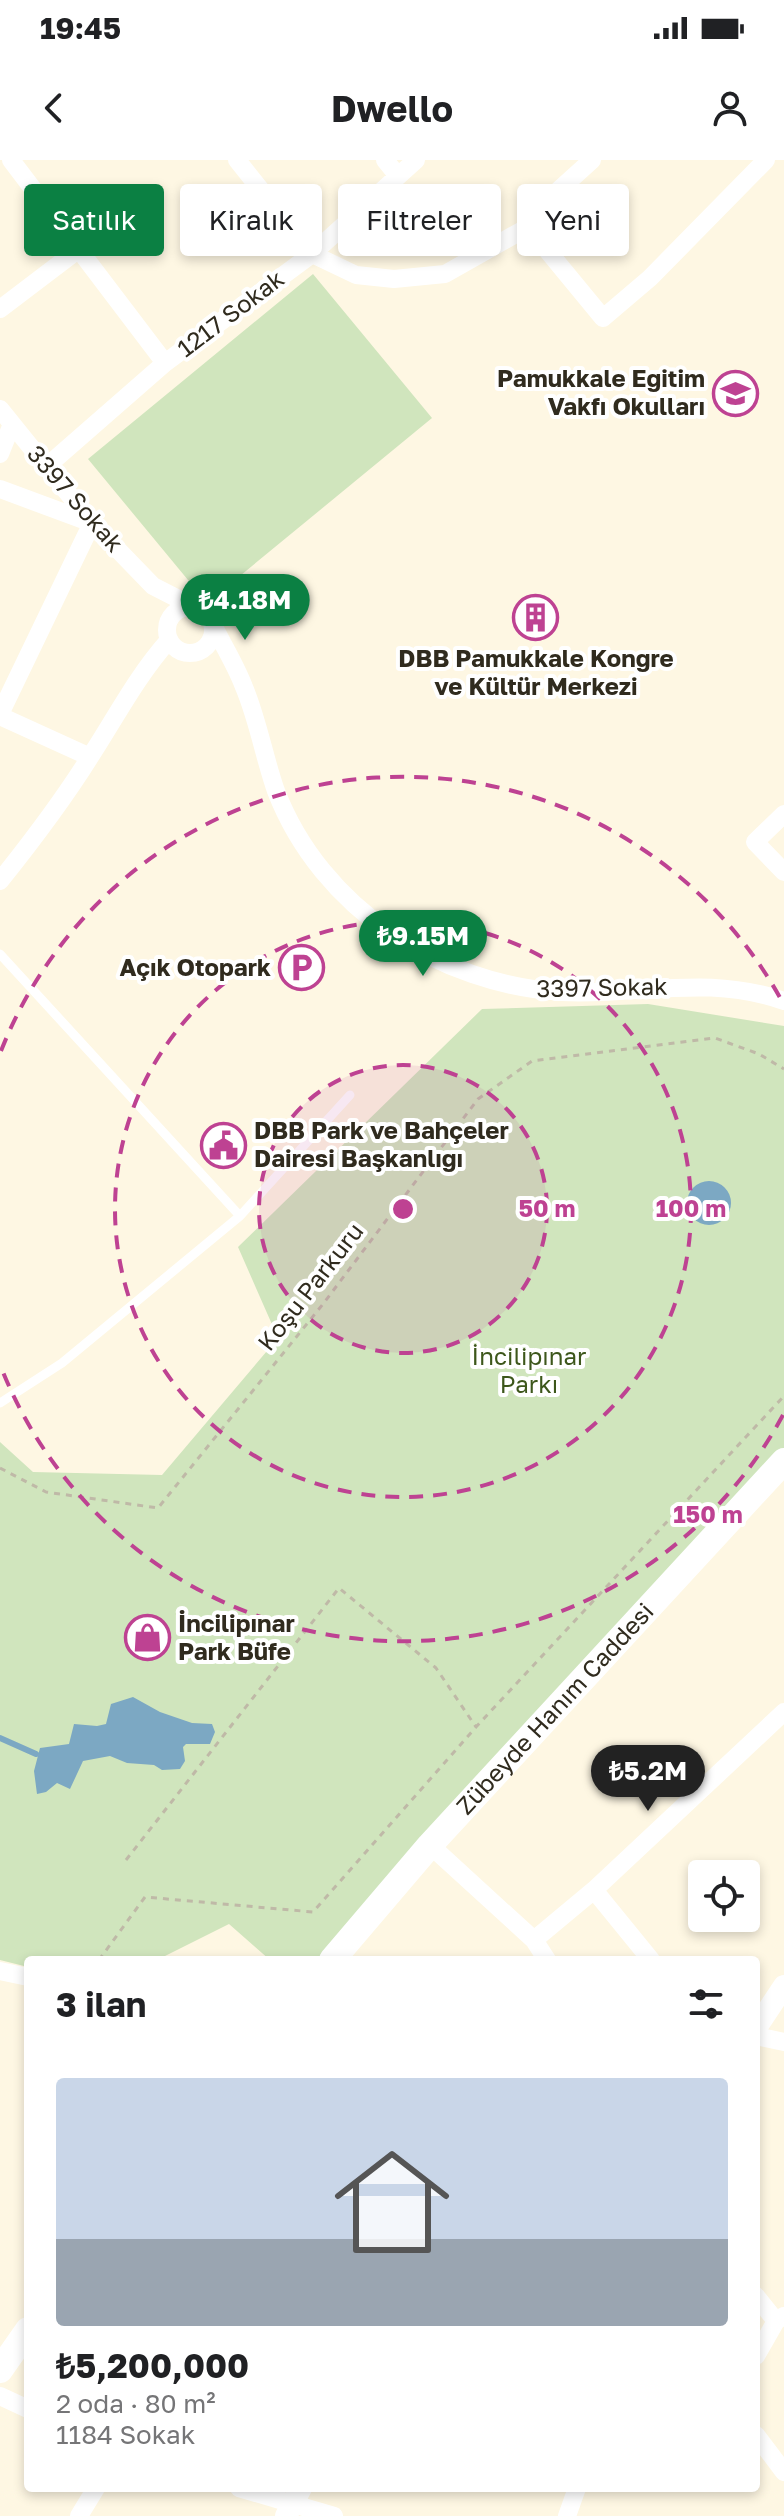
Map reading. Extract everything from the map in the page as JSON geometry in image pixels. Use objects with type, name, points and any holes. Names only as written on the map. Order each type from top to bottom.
[{"type":"main road","name":"Zübeyde Hanım Caddesi","points":[[335,1956],[430,1845],[784,1461]]},
{"type":"main road","points":[[0,2370],[24,2336]]},
{"type":"street","points":[[11,160],[29,184]]},
{"type":"street","points":[[237,160],[256,184]]},
{"type":"street","points":[[385,160],[398,176]]},
{"type":"street","name":"1217 Sokak","points":[[322,245],[416,160]]},
{"type":"street","points":[[566,184],[592,160]]},
{"type":"street","points":[[552,256],[603,318],[650,278],[756,164]]},
{"type":"street","points":[[316,256],[356,275],[394,279],[445,274],[517,233]]},
{"type":"street","points":[[0,309],[70,256]]},
{"type":"street","points":[[84,256],[165,363]]},
{"type":"street","name":"1217 Sokak","points":[[46,467],[165,363],[309,256]]},
{"type":"street","points":[[0,454],[6,417]]},
{"type":"street","name":"3397 Sokak","points":[[6,417],[92,523],[153,586]]},
{"type":"street","points":[[0,489],[92,523],[0,715],[90,757]]},
{"type":"street","points":[[149,663],[198,652],[212,639],[212,623],[202,612],[153,586]]},
{"type":"street","points":[[153,586],[168,633],[179,651],[198,652],[244,686]]},
{"type":"street","points":[[0,881],[90,757],[133,684],[168,633],[170,618],[181,609],[202,612]]},
{"type":"street","name":"3397 Sokak","points":[[202,612],[244,686],[277,792],[297,834],[343,895],[416,949],[447,966],[519,988],[578,992],[731,987],[784,1001]]},
{"type":"street","points":[[784,814],[755,842],[784,872]]},
{"type":"street","points":[[534,1940],[594,1890],[784,1712]]},
{"type":"street","points":[[430,1845],[534,1940],[544,1956]]},
{"type":"street","points":[[594,1890],[648,1956]]},
{"type":"street","points":[[0,1971],[24,1976]]},
{"type":"street","points":[[760,2022],[784,1986]]},
{"type":"street","points":[[760,2037],[784,2042]]},
{"type":"street","points":[[760,2300],[780,2318],[760,2350]]},
{"type":"street","points":[[0,2396],[24,2407]]},
{"type":"street","points":[[760,2440],[784,2472]]},
{"type":"street","points":[[79,2516],[94,2492]]},
{"type":"street","points":[[253,2492],[334,2516]]},
{"type":"street","points":[[567,2516],[576,2492]]},
{"type":"lane","points":[[0,954],[240,1216]]},
{"type":"lane","points":[[0,1403],[62,1363],[240,1216],[350,1095]]},
{"type":"path","name":"Koşu Parkuru","points":[[0,1468],[46,1492],[158,1508],[323,1304],[478,1099],[532,1061],[715,1038],[759,1054],[784,1069]]},
{"type":"path","points":[[102,1956],[145,1897],[313,1912],[476,1727],[784,1396]]},
{"type":"path","points":[[126,1860],[339,1588],[436,1668],[476,1727]]},
{"type":"green space","points":[[313,274],[432,418],[207,603],[88,459]]},
{"type":"green space","name":"İncilipınar Parkı","points":[[648,1004],[784,1026],[784,1475],[320,1956],[265,1956],[229,1924],[165,1956],[24,1956],[24,1966],[0,1960],[0,1442],[33,1472],[162,1475],[278,1338],[238,1247],[482,1009]]},
{"type":"water","points":[[709,1181],[725,1187],[731,1203],[725,1219],[709,1225],[693,1219],[687,1203],[693,1187]]},
{"type":"water","points":[[133,1697],[160,1712],[192,1723],[212,1724],[215,1732],[210,1744],[186,1744],[183,1747],[185,1761],[180,1769],[162,1770],[154,1765],[127,1763],[110,1756],[83,1761],[70,1789],[57,1783],[46,1792],[37,1794],[34,1771],[40,1748],[69,1744],[74,1724],[106,1724],[111,1704]]},
{"type":"waterway","points":[[0,1738],[36,1754]]},
{"type":"place","name":"Pamukkale Eğitim Vakfı Okulları","points":[[736,393]]},
{"type":"place","name":"DBB Pamukkale Kongre ve Kültür Merkezi","points":[[536,617]]},
{"type":"place","name":"Açık Otopark","points":[[302,968]]},
{"type":"place","name":"DBB Park ve Bahçeler Dairesi Başkanlığı","points":[[223,1145]]},
{"type":"place","name":"İncilipınar Park Büfe","points":[[147,1638]]}]
